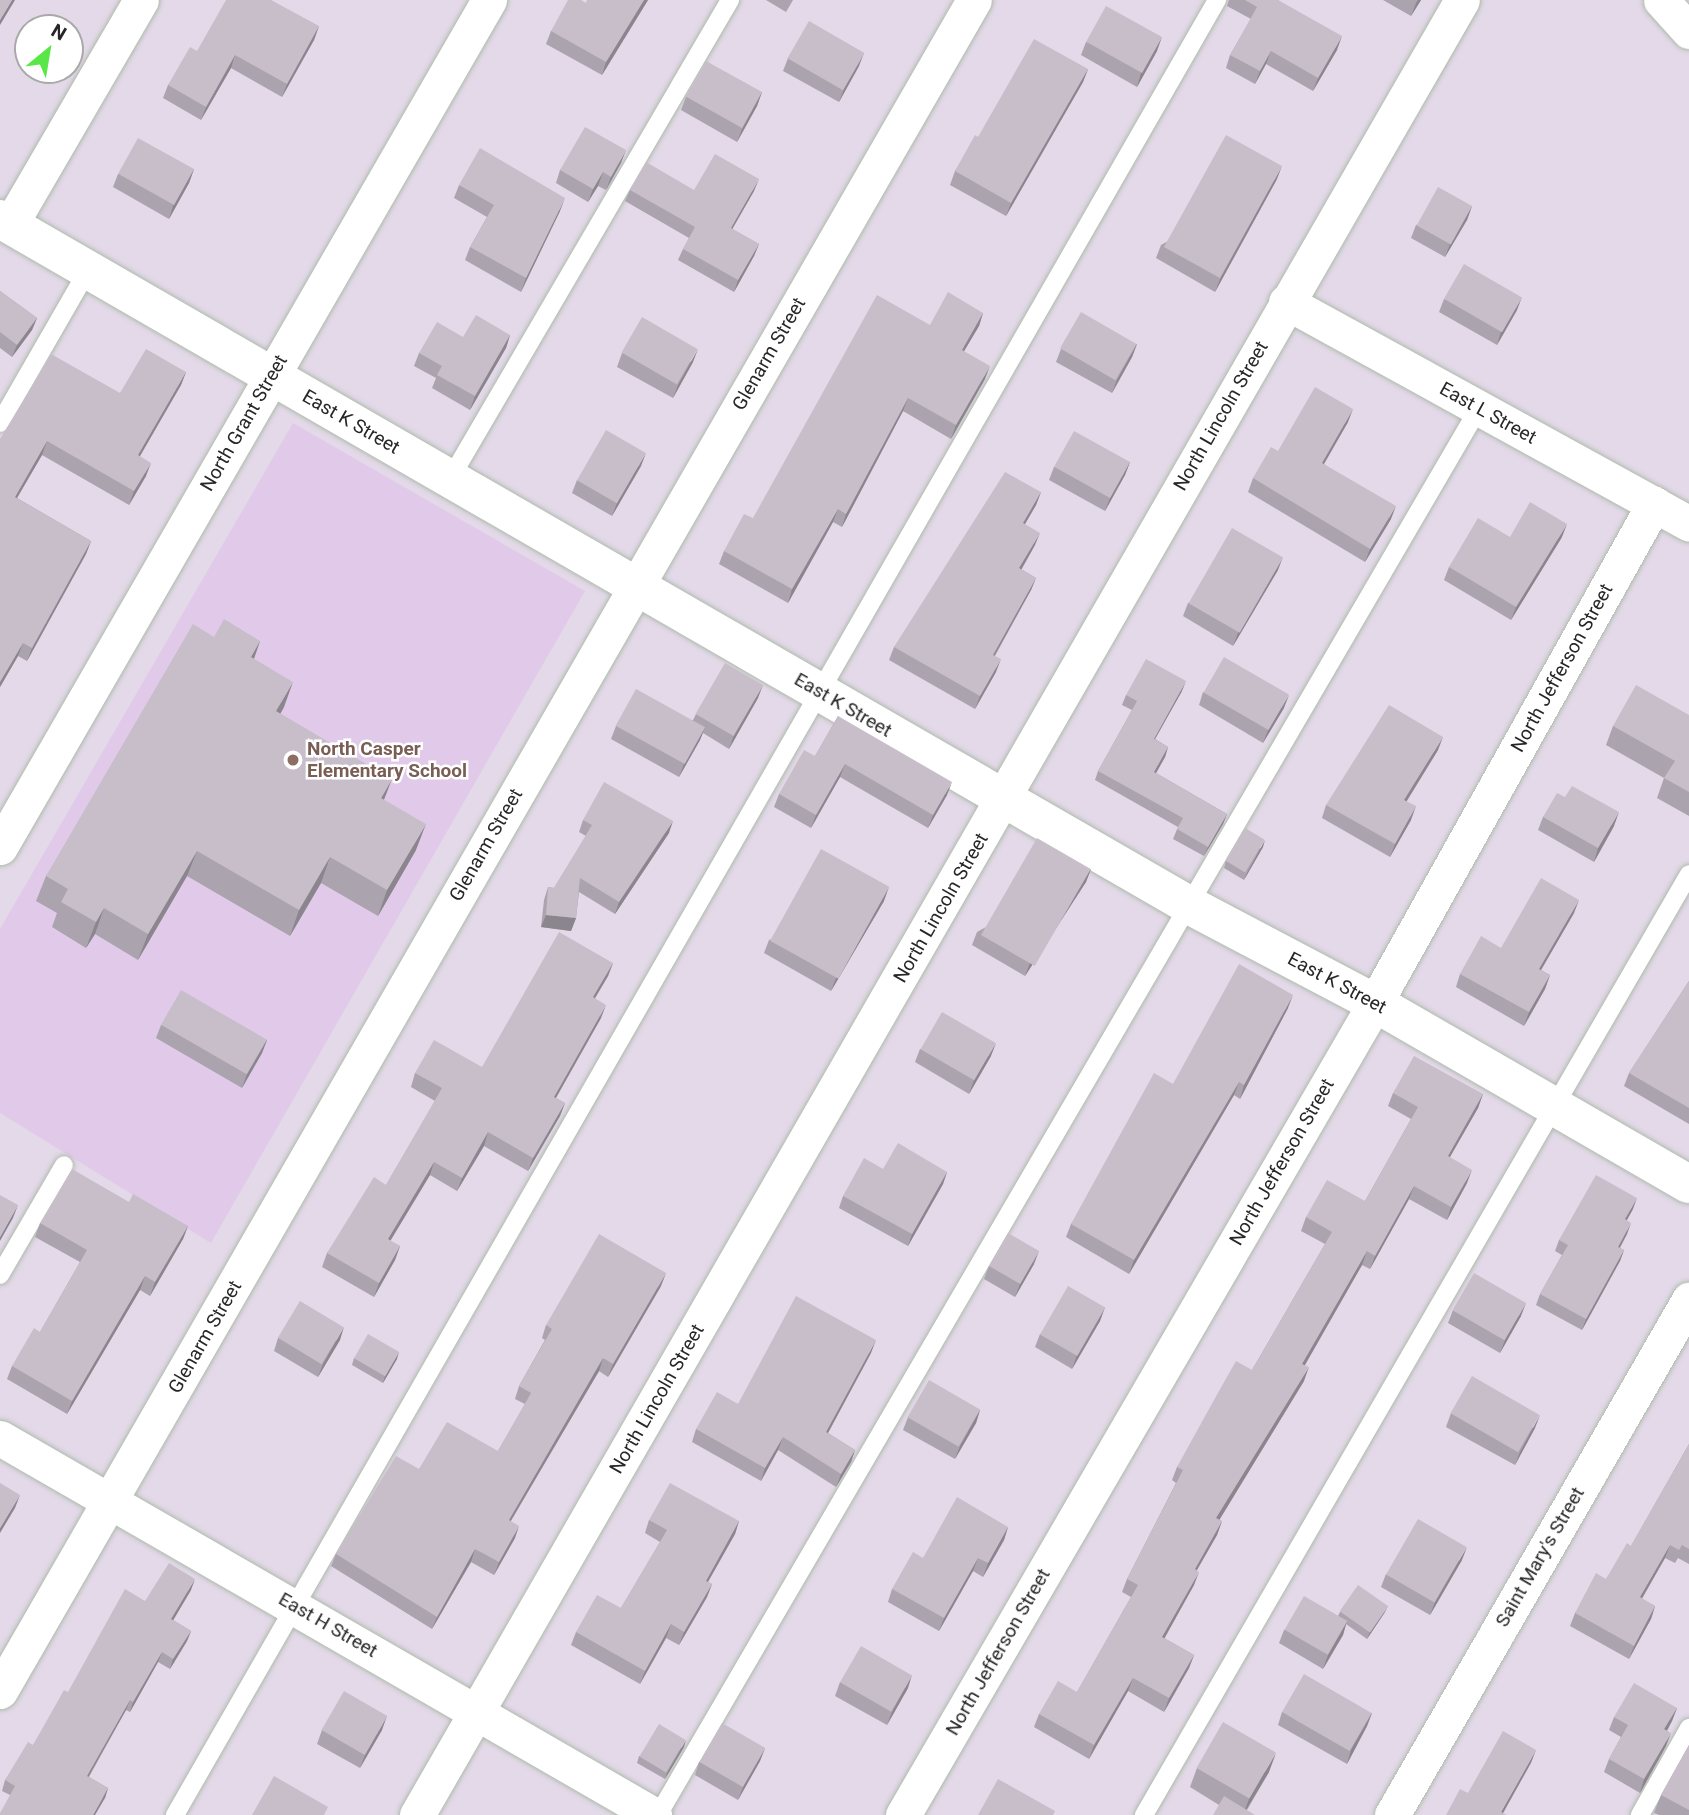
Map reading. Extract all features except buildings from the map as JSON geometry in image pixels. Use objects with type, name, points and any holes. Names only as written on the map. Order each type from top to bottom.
[{"type":"street","points":[[5,222],[141,0]]},
{"type":"street","name":"North Grant Street","points":[[0,847],[489,0]]},
{"type":"street","name":"Glenarm Street","points":[[0,1691],[974,0]]},
{"type":"street","name":"North Lincoln Street","points":[[416,1815],[1462,0]]},
{"type":"street","points":[[1661,0],[1689,31]]},
{"type":"street","name":"East K Street","points":[[5,222],[1186,904],[1375,1003],[1689,1184]]},
{"type":"street","name":"East L Street","points":[[1286,302],[1689,524]]},
{"type":"street","name":"North Jefferson Street","points":[[903,1815],[1375,1003],[1654,503]]},
{"type":"street","name":"Saint Mary's Street","points":[[1392,1815],[1689,1300]]},
{"type":"street","name":"East H Street","points":[[0,1438],[656,1815]]},
{"type":"lane","points":[[450,479],[730,0]]},
{"type":"lane","points":[[175,1815],[1216,0]]},
{"type":"lane","points":[[0,422],[88,270]]},
{"type":"lane","points":[[656,1815],[1186,904],[1479,408]]},
{"type":"lane","points":[[1144,1815],[1556,1109],[1689,874]]},
{"type":"lane","points":[[0,1275],[64,1165]]},
{"type":"lane","points":[[1640,1815],[1689,1728]]},
{"type":"shaded area","name":"North Casper Elementary School","points":[[293,423],[585,591],[211,1243],[0,1113],[0,929]]},
{"type":"place","name":"North Casper Elementary School","points":[[293,760]]}]
